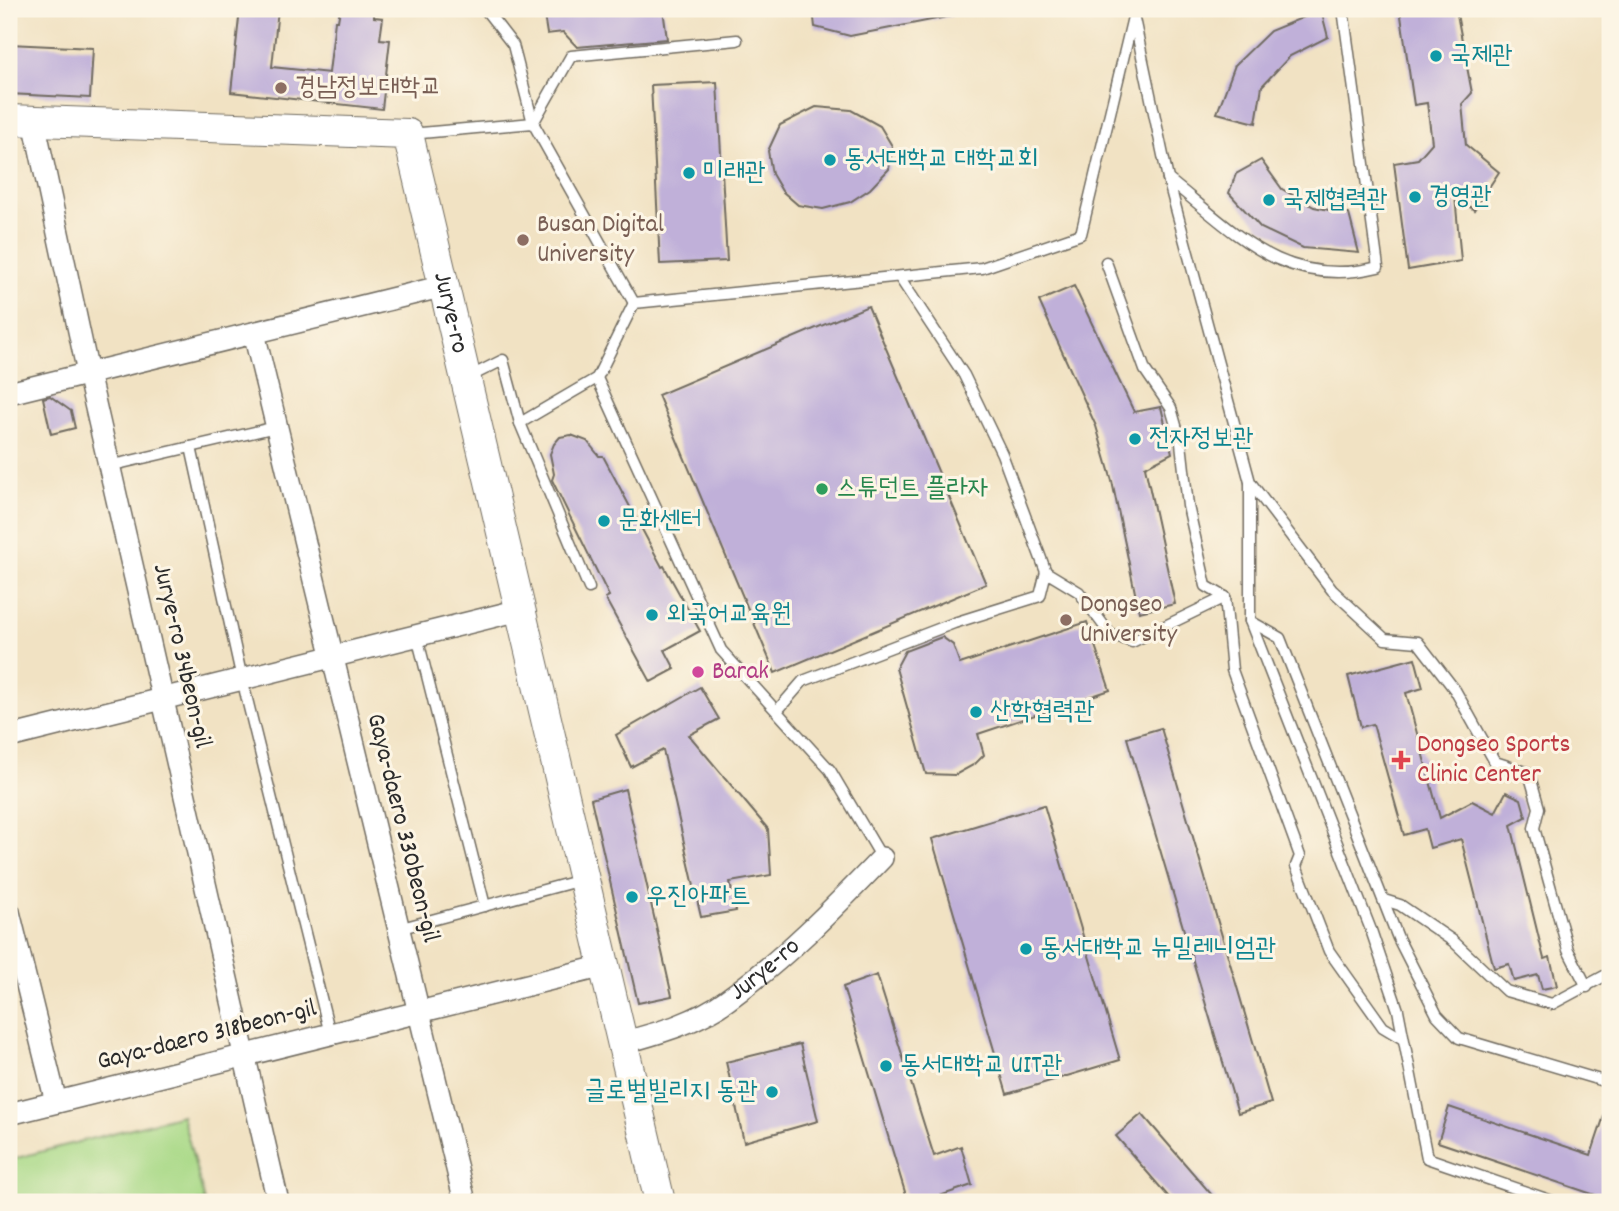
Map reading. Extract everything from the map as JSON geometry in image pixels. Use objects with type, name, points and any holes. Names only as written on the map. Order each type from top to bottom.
[{"type":"street","points":[[21,121],[408,134]]},
{"type":"street","name":"Jurye-ro 34beon-gil","points":[[21,121],[88,373],[278,1202]]},
{"type":"street","name":"Jurye-ro","points":[[408,134],[660,1202]]},
{"type":"street","points":[[9,393],[444,286]]},
{"type":"street","name":"Gaya-daero 330beon-gil","points":[[254,333],[418,1013]]},
{"type":"street","points":[[9,737],[520,610]]},
{"type":"street","name":"Jurye-ro","points":[[622,1043],[673,1029],[726,1002],[833,909],[882,858]]},
{"type":"street","points":[[9,912],[56,1102]]},
{"type":"street","name":"Gaya-daero 318beon-gil","points":[[9,1114],[604,966]]},
{"type":"street","points":[[418,1013],[465,1202]]},
{"type":"lane","points":[[485,9],[513,46],[533,123],[634,303]]},
{"type":"lane","points":[[1168,179],[1258,251],[1303,270],[1348,274],[1378,267],[1343,9]]},
{"type":"lane","points":[[634,303],[982,268],[1081,234],[1133,11]]},
{"type":"lane","points":[[1133,11],[1168,179],[1250,482],[1250,621],[1376,946],[1398,1010],[1427,1158],[1555,1202]]},
{"type":"lane","points":[[533,123],[571,56],[737,40]]},
{"type":"lane","points":[[408,134],[533,123]]},
{"type":"lane","points":[[1106,262],[1145,370],[1171,408],[1181,443],[1188,506],[1206,586],[1225,597]]},
{"type":"lane","points":[[776,711],[803,681],[954,623],[1040,596],[1046,572],[1002,454],[964,375],[900,278]]},
{"type":"lane","points":[[520,423],[597,378],[634,303]]},
{"type":"lane","points":[[466,379],[503,360],[520,423],[589,588]]},
{"type":"lane","points":[[597,378],[722,650],[830,770],[882,858]]},
{"type":"lane","points":[[109,466],[276,427]]},
{"type":"lane","points":[[191,447],[242,679],[330,1034]]},
{"type":"lane","points":[[1250,482],[1332,590],[1385,639],[1418,642],[1455,690],[1495,762],[1529,773],[1539,808],[1534,828],[1544,865],[1568,950],[1587,987]]},
{"type":"lane","points":[[1046,572],[1079,592],[1110,635],[1132,642],[1225,597]]},
{"type":"lane","points":[[1225,597],[1232,670],[1300,856],[1296,866],[1301,882],[1329,951],[1383,1027],[1403,1039]]},
{"type":"lane","points":[[1250,621],[1280,638],[1398,938],[1437,1015],[1459,1038],[1610,1083]]},
{"type":"lane","points":[[417,636],[485,905]]},
{"type":"lane","points":[[398,929],[584,879]]},
{"type":"lane","points":[[1384,900],[1400,905],[1453,941],[1506,991],[1552,1004],[1610,973]]},
{"type":"lane","points":[[1376,946],[1398,938]]},
{"type":"green space","points":[[182,1115],[205,1202],[9,1202],[9,1160]]},
{"type":"building","points":[[240,9],[278,9],[272,67],[329,73],[335,21],[338,21],[340,9],[374,9],[374,17],[383,18],[380,39],[390,40],[382,109],[231,92]]},
{"type":"building","points":[[543,9],[663,9],[667,39],[577,47],[563,32],[547,34]]},
{"type":"building","points":[[813,9],[951,9],[952,16],[850,36],[815,27]]},
{"type":"building","points":[[1400,9],[1456,9],[1472,93],[1462,104],[1466,145],[1499,172],[1474,210],[1455,196],[1461,261],[1408,270],[1394,163],[1418,159],[1432,143],[1427,103],[1414,105]]},
{"type":"building","points":[[1321,10],[1328,37],[1290,56],[1262,86],[1256,123],[1217,113],[1235,65],[1270,31]]},
{"type":"building","points":[[9,44],[93,48],[90,98],[9,94]]},
{"type":"building","name":"미래관","points":[[717,82],[727,261],[660,264],[651,85]]},
{"type":"building","name":"동서대학교 대학교회","points":[[816,107],[851,110],[880,126],[892,146],[889,169],[870,189],[850,202],[823,209],[798,205],[782,191],[772,174],[768,151],[780,125]]},
{"type":"building","name":"국제협력관","points":[[1261,160],[1282,189],[1314,207],[1349,214],[1359,253],[1303,248],[1261,228],[1229,193],[1236,174]]},
{"type":"building","name":"전자정보관","points":[[1074,286],[1134,412],[1161,407],[1172,453],[1145,467],[1175,604],[1139,612],[1112,481],[1096,426],[1039,301]]},
{"type":"building","name":"스튜던트 플라자","points":[[868,306],[986,584],[775,673],[658,395]]},
{"type":"building","points":[[50,396],[71,411],[75,428],[51,434],[43,398]]},
{"type":"building","points":[[571,435],[587,441],[599,456],[603,456],[662,567],[664,566],[700,631],[665,650],[675,669],[651,682],[605,598],[609,596],[552,480],[554,474],[550,454],[554,444],[560,437]]},
{"type":"building","name":"산학협력관","points":[[1087,622],[1110,690],[978,734],[984,755],[975,764],[955,775],[926,774],[896,668],[905,651],[942,637],[953,645],[960,664]]},
{"type":"building","points":[[1415,658],[1423,688],[1406,693],[1440,818],[1472,801],[1495,813],[1506,792],[1521,799],[1526,817],[1511,825],[1544,959],[1550,957],[1557,986],[1542,989],[1538,975],[1514,981],[1509,964],[1494,968],[1461,839],[1430,848],[1425,829],[1404,835],[1373,724],[1361,727],[1348,676]]},
{"type":"building","points":[[700,687],[719,719],[689,735],[768,829],[771,875],[730,882],[736,911],[701,917],[663,750],[631,767],[616,735]]},
{"type":"building","points":[[1161,728],[1271,1103],[1238,1113],[1127,738]]},
{"type":"building","name":"우진아파트","points":[[625,789],[672,996],[638,1003],[591,799]]},
{"type":"building","name":"동서대학교 뉴밀레니엄관","points":[[1044,805],[1120,1060],[1007,1094],[932,839]]},
{"type":"building","name":"동서대학교 UIT관","points":[[877,975],[934,1156],[961,1146],[972,1185],[922,1202],[908,1202],[843,987]]},
{"type":"building","name":"글로벌빌리지 동관","points":[[800,1044],[818,1121],[744,1142],[726,1062]]},
{"type":"building","points":[[1449,1107],[1591,1155],[1607,1107],[1610,1107],[1610,1200],[1438,1142]]},
{"type":"building","points":[[1142,1114],[1218,1202],[1173,1202],[1116,1136]]},
{"type":"place","name":"국제관","points":[[1436,56]]},
{"type":"place","name":"경남정보대학교","points":[[281,88]]},
{"type":"place","name":"동서대학교 대학교회","points":[[830,160]]},
{"type":"place","name":"미래관","points":[[689,173]]},
{"type":"place","name":"경영관","points":[[1415,197]]},
{"type":"place","name":"국제협력관","points":[[1269,200]]},
{"type":"place","name":"Busan Digital University","points":[[523,240]]},
{"type":"place","name":"전자정보관","points":[[1135,439]]},
{"type":"place","name":"스튜던트 플라자","points":[[822,489]]},
{"type":"place","name":"문화센터","points":[[604,521]]},
{"type":"place","name":"외국어교육원","points":[[652,615]]},
{"type":"place","name":"Dongseo University","points":[[1066,620]]},
{"type":"place","name":"Barak","points":[[698,672]]},
{"type":"place","name":"산학협력관","points":[[976,712]]},
{"type":"place","name":"Dongseo Sports Clinic Center","points":[[1401,760]]},
{"type":"place","name":"우진아파트","points":[[632,897]]},
{"type":"place","name":"동서대학교 뉴밀레니엄관","points":[[1026,949]]},
{"type":"place","name":"동서대학교 UIT관","points":[[886,1066]]},
{"type":"place","name":"글로벌빌리지 동관","points":[[772,1092]]}]
